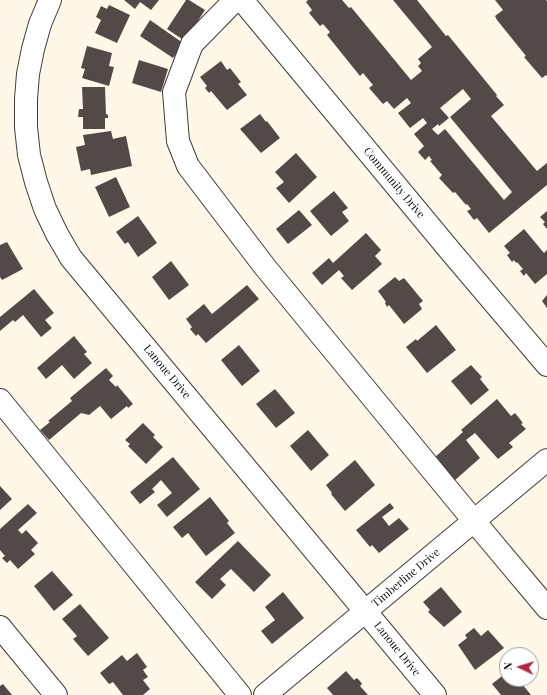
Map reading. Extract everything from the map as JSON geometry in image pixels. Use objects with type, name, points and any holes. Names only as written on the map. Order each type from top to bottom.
[{"type":"street","name":"Lanoue Drive","points":[[50,0],[40,24],[30,61],[26,99],[26,127],[29,155],[36,182],[45,209],[57,234],[71,258],[435,695]]},
{"type":"street","points":[[235,0],[192,44],[174,92],[178,141],[188,166],[265,267],[547,608]]},
{"type":"street","name":"Community Drive","points":[[242,0],[547,365]]},
{"type":"street","points":[[0,400],[240,695]]},
{"type":"street","name":"Timberline Drive","points":[[265,695],[547,460]]},
{"type":"street","points":[[0,627],[56,695]]},
{"type":"building","points":[[124,0],[159,0],[151,10],[140,2],[135,9]]},
{"type":"building","points":[[186,0],[189,0],[205,10],[185,41],[167,29]]},
{"type":"building","points":[[308,0],[342,0],[349,8],[351,7],[411,80],[422,71],[418,66],[421,63],[418,59],[432,47],[393,0],[417,0],[446,36],[448,35],[504,105],[491,116],[537,171],[547,163],[547,185],[489,233],[477,218],[474,220],[467,211],[471,209],[467,204],[466,205],[455,192],[453,193],[439,178],[442,175],[430,161],[432,160],[429,156],[425,160],[418,152],[424,146],[414,134],[427,123],[423,118],[410,128],[398,113],[411,103],[407,98],[394,109],[387,101],[383,104],[369,88],[373,85],[363,73],[360,76],[327,35],[330,32],[323,24],[320,26],[309,13],[312,10],[306,2]],"holes":[[[463,89],[471,99],[450,117],[512,192],[504,200],[445,129],[438,135],[432,129],[438,124],[439,126],[449,118],[440,108]]]},
{"type":"building","points":[[495,0],[547,1],[547,76],[546,75],[542,78],[524,57],[526,56],[497,20],[495,16],[503,10]]},
{"type":"building","points":[[109,5],[130,15],[117,43],[95,33],[101,20],[96,17],[101,6],[107,9]]},
{"type":"building","points":[[150,20],[183,43],[173,58],[140,36]]},
{"type":"building","points":[[87,46],[112,53],[109,66],[114,67],[109,86],[82,78],[85,69],[81,68]]},
{"type":"building","points":[[139,60],[168,69],[161,92],[132,83]]},
{"type":"building","points":[[221,61],[227,70],[230,68],[241,82],[238,84],[247,95],[227,110],[211,91],[209,93],[205,88],[207,86],[200,77]]},
{"type":"building","points":[[82,87],[105,87],[106,114],[108,115],[108,118],[105,118],[105,129],[83,129],[83,117],[78,117],[79,109],[83,109]]},
{"type":"building","points":[[260,114],[280,138],[261,153],[240,129]]},
{"type":"building","points":[[111,131],[113,139],[126,136],[132,166],[91,175],[90,169],[81,171],[76,147],[85,145],[83,135]]},
{"type":"building","points":[[296,153],[317,177],[289,203],[276,188],[284,182],[275,172]]},
{"type":"building","points":[[116,177],[130,207],[109,217],[95,187]]},
{"type":"building","points":[[334,191],[348,208],[342,212],[349,221],[331,236],[310,211]]},
{"type":"building","points":[[299,210],[312,225],[288,244],[276,229]]},
{"type":"building","points":[[547,211],[547,229],[543,224],[545,222],[540,217]]},
{"type":"building","points":[[138,216],[157,243],[138,257],[128,242],[125,244],[116,232]]},
{"type":"building","points":[[524,229],[544,253],[547,250],[547,274],[535,284],[526,273],[524,276],[520,271],[523,269],[517,262],[516,263],[514,260],[512,262],[507,255],[510,253],[504,246]]},
{"type":"building","points":[[366,233],[381,250],[375,256],[382,264],[352,290],[341,278],[344,276],[339,270],[322,285],[312,273],[329,258],[333,263]]},
{"type":"building","points":[[7,242],[23,269],[2,280],[0,277],[0,245]]},
{"type":"building","points":[[171,261],[189,285],[169,300],[152,277]]},
{"type":"building","points":[[395,277],[399,281],[404,278],[423,301],[419,304],[422,309],[404,324],[389,305],[387,307],[386,302],[378,291]]},
{"type":"building","points":[[247,285],[259,299],[206,343],[198,334],[196,336],[190,329],[192,327],[186,319],[204,304],[212,314]]},
{"type":"building","points":[[34,289],[54,313],[45,320],[52,328],[41,337],[23,315],[15,322],[13,320],[0,331],[0,317]]},
{"type":"building","points":[[547,295],[547,308],[542,301]]},
{"type":"building","points":[[436,325],[456,350],[427,373],[406,347],[416,339],[417,341]]},
{"type":"building","points":[[74,336],[87,352],[84,354],[92,363],[74,379],[62,365],[46,379],[37,368]]},
{"type":"building","points":[[239,345],[260,371],[242,386],[221,360]]},
{"type":"building","points":[[471,365],[482,377],[480,379],[489,390],[471,405],[451,381]]},
{"type":"building","points":[[106,368],[113,376],[109,380],[116,387],[117,385],[133,404],[128,408],[127,406],[111,419],[100,406],[89,415],[81,413],[49,440],[40,430],[50,422],[48,421],[72,401],[70,398]]},
{"type":"building","points":[[275,389],[295,413],[276,428],[256,404]]},
{"type":"building","points":[[497,399],[511,416],[515,413],[523,423],[521,424],[526,429],[509,443],[513,447],[498,459],[475,433],[466,440],[480,458],[454,481],[434,458],[463,432],[461,430]]},
{"type":"building","points":[[143,423],[155,435],[153,437],[163,447],[146,464],[128,446],[130,444],[125,440]]},
{"type":"building","points":[[308,430],[329,455],[311,471],[290,446]]},
{"type":"building","points":[[173,457],[200,489],[167,517],[157,505],[172,493],[161,480],[152,489],[155,492],[140,504],[130,492]]},
{"type":"building","points":[[355,460],[375,485],[345,511],[331,494],[332,493],[326,485]]},
{"type":"building","points":[[0,486],[12,499],[0,510]]},
{"type":"building","points":[[210,497],[229,521],[227,523],[235,533],[206,556],[188,533],[182,538],[173,527]]},
{"type":"building","points":[[390,503],[394,508],[382,517],[389,526],[399,518],[409,529],[379,553],[372,545],[370,547],[356,530]]},
{"type":"building","points":[[28,504],[37,513],[18,530],[22,534],[26,530],[38,543],[31,550],[35,554],[18,569],[10,560],[7,563],[2,558],[5,556],[0,550],[0,529]]},
{"type":"building","points":[[238,541],[271,575],[254,592],[231,569],[220,579],[226,585],[212,599],[195,582]]},
{"type":"building","points":[[52,571],[73,595],[54,611],[34,586]]},
{"type":"building","points":[[441,587],[462,612],[444,627],[428,612],[430,610],[423,602]]},
{"type":"building","points":[[283,592],[304,618],[272,644],[261,631],[275,620],[265,607]]},
{"type":"building","points":[[80,604],[109,638],[88,656],[73,639],[77,636],[62,619]]},
{"type":"building","points":[[474,628],[481,636],[488,630],[503,647],[499,647],[499,652],[475,670],[458,645],[467,638],[465,635]]},
{"type":"building","points":[[137,653],[147,667],[143,670],[148,677],[143,680],[150,689],[143,695],[123,695],[113,682],[109,684],[100,673],[122,655],[127,661]]},
{"type":"building","points":[[346,671],[354,680],[357,678],[360,681],[362,684],[360,686],[368,695],[333,695],[327,688]]},
{"type":"building","points":[[499,678],[499,687],[524,687],[531,695],[501,695],[492,684]]},
{"type":"building","points":[[3,684],[12,695],[0,695],[0,686]]}]
